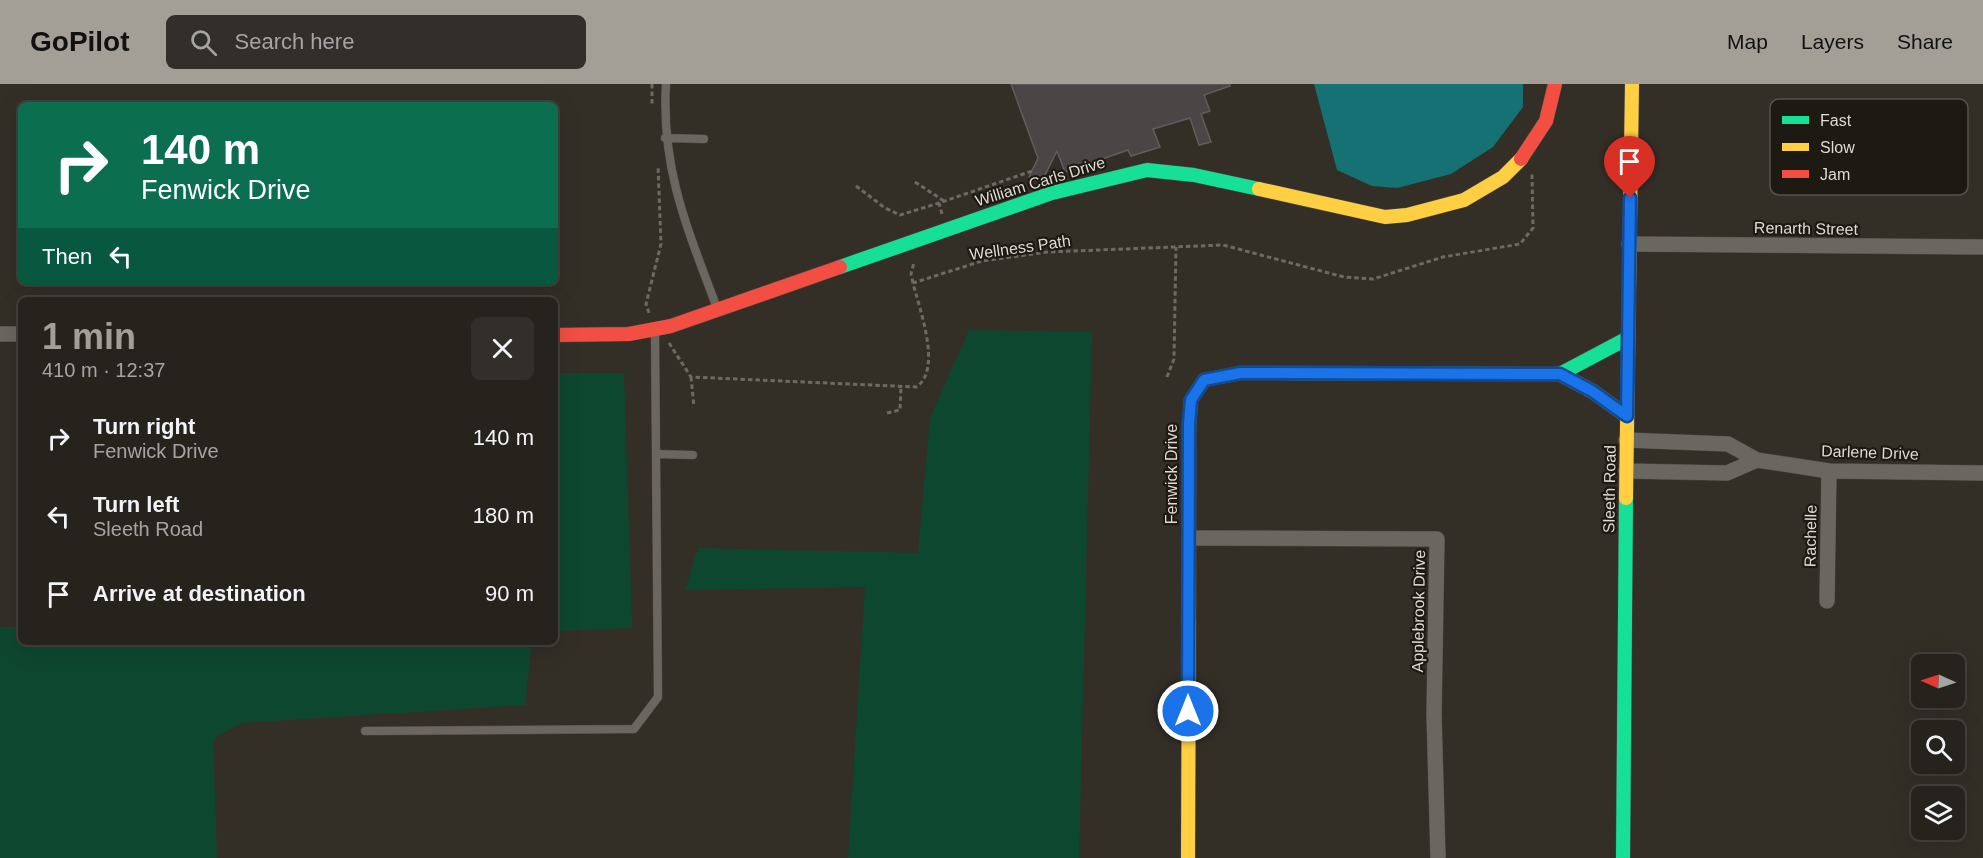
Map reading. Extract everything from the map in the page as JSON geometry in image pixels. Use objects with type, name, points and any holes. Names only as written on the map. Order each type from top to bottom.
[{"type":"street","name":"William Carls Drive","points":[[558,335],[629,334],[657,330],[719,311],[1052,193],[1147,171],[1194,175],[1385,217],[1407,215],[1464,200],[1503,177],[1522,158],[1546,121],[1555,84]]},
{"type":"street","name":"Sleeth Road","points":[[1623,858],[1626,440],[1632,84]]},
{"type":"street","name":"Renarth Street","points":[[1629,244],[1983,247]]},
{"type":"street","points":[[0,334],[18,334]]},
{"type":"street","name":"Fenwick Drive","points":[[1560,374],[1628,338]]},
{"type":"street","name":"Fenwick Drive","points":[[1188,858],[1191,400],[1204,380],[1240,373],[1560,374],[1592,391],[1627,416]]},
{"type":"street","name":"Darlene Drive","points":[[1626,440],[1728,444],[1757,460],[1829,471],[1983,473]]},
{"type":"street","points":[[1626,471],[1727,473],[1757,460]]},
{"type":"street","name":"Rachelle","points":[[1827,601],[1829,471]]},
{"type":"street","name":"Applebrook Drive","points":[[1189,538],[1437,539],[1434,714],[1438,858]]},
{"type":"lane","points":[[666,84],[665,138],[678,203],[719,311]]},
{"type":"lane","points":[[665,138],[704,139]]},
{"type":"lane","points":[[365,731],[634,729],[658,696],[657,330]]},
{"type":"lane","points":[[656,454],[693,455]]},
{"type":"path","points":[[652,84],[653,107]]},
{"type":"path","points":[[658,162],[661,244],[646,304],[657,330],[691,377],[694,407]]},
{"type":"path","name":"Wellness Path","points":[[902,387],[916,387],[922,383],[929,365],[928,347],[914,283],[982,261],[1037,253],[1223,245],[1344,277],[1373,279],[1443,257],[1520,244],[1533,228],[1531,162]]},
{"type":"path","points":[[915,182],[945,201]]},
{"type":"path","points":[[856,186],[885,208],[900,215],[939,203]]},
{"type":"path","points":[[1167,377],[1173,359],[1176,247]]},
{"type":"path","points":[[691,377],[902,387],[900,410],[887,412]]},
{"type":"green space","points":[[969,330],[1092,332],[1079,858],[848,858],[865,587],[685,590],[698,548],[918,553],[930,418]]},
{"type":"green space","points":[[558,373],[624,373],[632,628],[558,631]]},
{"type":"green space","points":[[0,627],[18,627],[18,645],[532,645],[525,705],[242,723],[213,739],[217,858],[0,858]]},
{"type":"water","points":[[1314,84],[1523,84],[1523,107],[1493,147],[1451,174],[1397,188],[1372,186],[1337,170]]},
{"type":"building","points":[[1011,84],[1230,84],[1230,86],[1204,95],[1210,111],[1201,114],[1211,142],[1199,145],[1190,118],[1153,129],[1160,147],[1131,156],[1128,150],[1065,172],[1057,151],[1041,183],[1029,177],[1038,158]]},
{"type":"traffic: fast","points":[[840,267],[1052,193],[1147,170],[1194,175],[1259,189]]},
{"type":"traffic: fast","points":[[1189,621],[1189,425],[1191,400],[1204,380],[1240,373],[1560,374],[1628,338]]},
{"type":"traffic: fast","points":[[1623,858],[1626,498]]},
{"type":"traffic: slow","points":[[1626,498],[1632,84]]},
{"type":"traffic: slow","points":[[1259,189],[1385,217],[1407,215],[1464,200],[1503,177],[1521,159]]},
{"type":"traffic: slow","points":[[1188,858],[1189,621]]},
{"type":"traffic: jam","points":[[1521,159],[1546,121],[1555,84]]},
{"type":"traffic: jam","points":[[558,335],[629,334],[671,326],[840,267]]},
{"type":"route","points":[[1188,711],[1189,424],[1191,400],[1204,380],[1240,373],[1560,374],[1592,391],[1627,416],[1630,198]]}]
